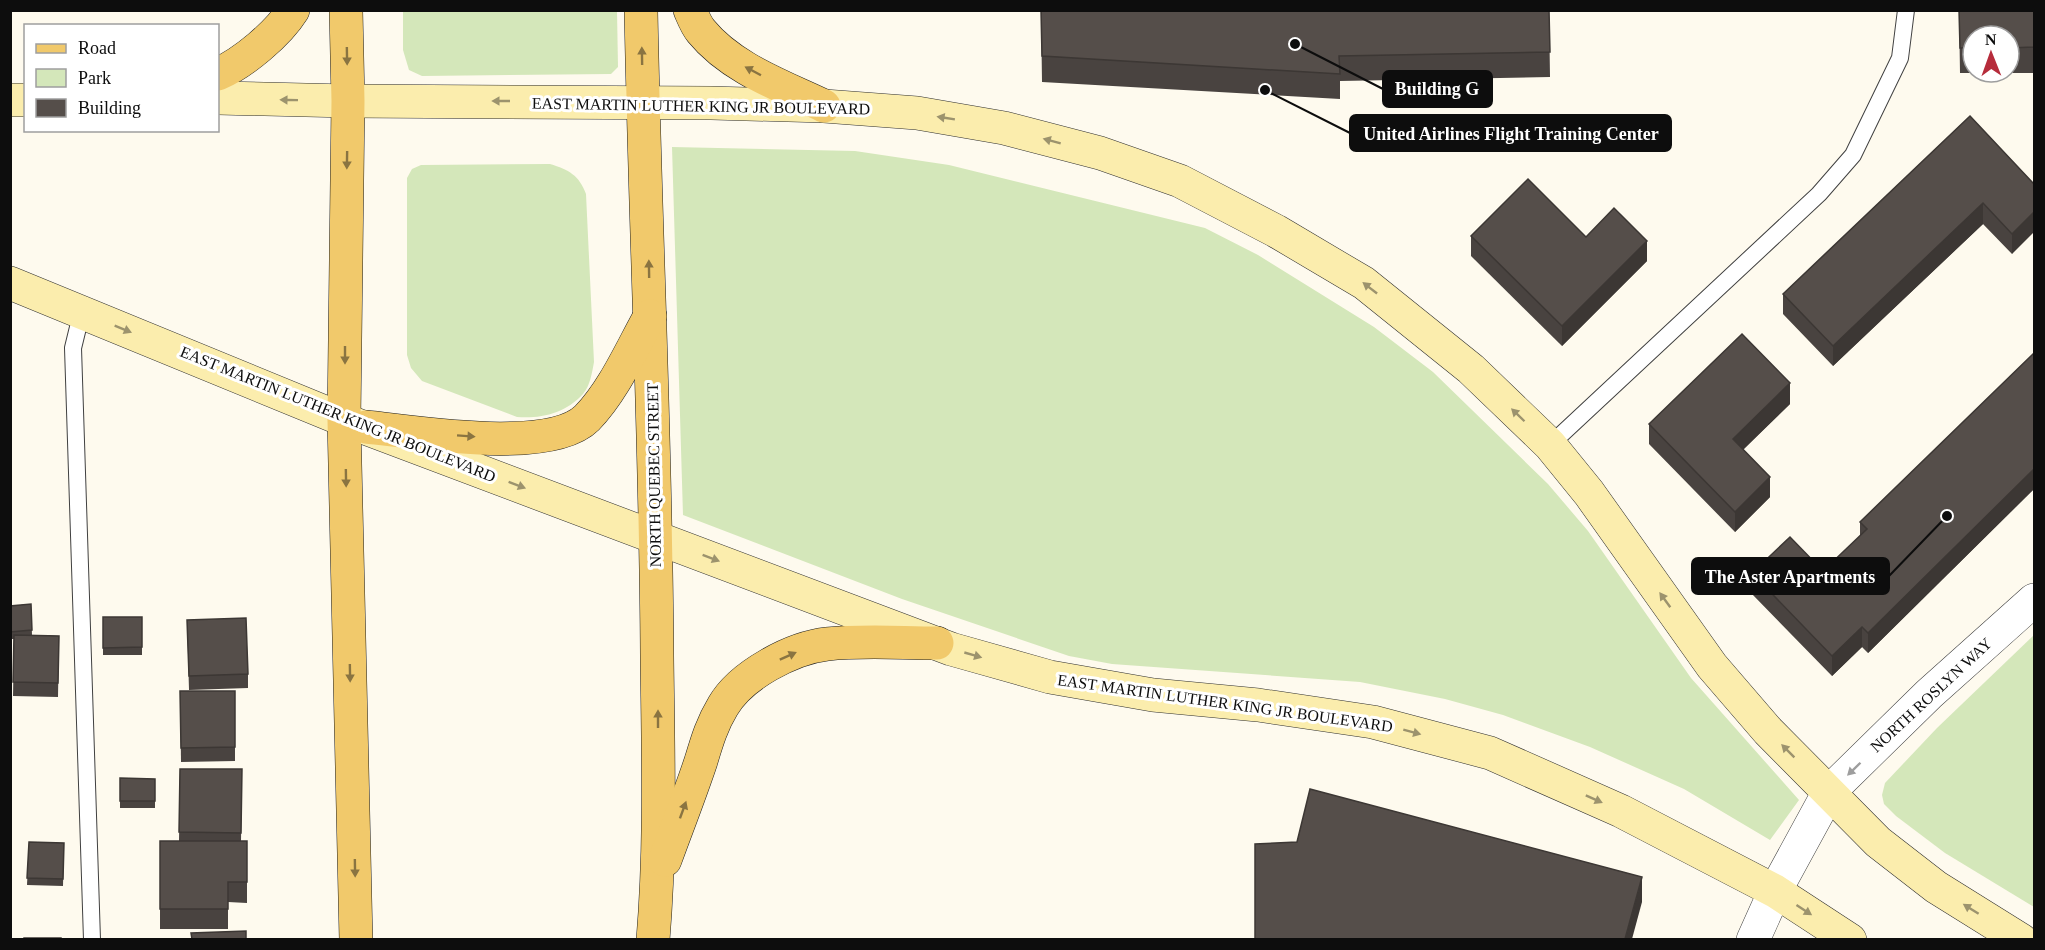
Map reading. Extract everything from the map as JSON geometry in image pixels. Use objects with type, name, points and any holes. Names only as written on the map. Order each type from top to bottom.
[{"type":"main road","points":[[219,73],[248,56],[293,10]]},
{"type":"main road","points":[[346,10],[355,424],[356,939]]},
{"type":"main road","name":"NORTH QUEBEC STREET","points":[[641,10],[657,537],[656,885],[653,939]]},
{"type":"main road","points":[[690,10],[700,30],[718,50],[745,67],[824,106]]},
{"type":"main road","name":"EAST MARTIN LUTHER KING JR BOULEVARD","points":[[219,98],[643,102],[824,106],[917,113],[1004,128],[1100,153],[1180,181],[1276,231],[1364,283],[1471,369],[1550,446],[1589,493],[1712,666],[1768,731],[1878,842],[1936,887],[2021,939]]},
{"type":"main road","name":"EAST MARTIN LUTHER KING JR BOULEVARD","points":[[10,283],[355,424],[937,643],[1050,677],[1153,695],[1258,705],[1374,722],[1490,753],[1621,811],[1775,891],[1850,939]]},
{"type":"main road","points":[[355,424],[481,437],[538,437],[562,432],[585,420],[602,400],[650,316]]},
{"type":"main road","points":[[656,885],[708,734],[724,704],[738,688],[778,660],[816,646],[850,642],[937,643]]},
{"type":"street","name":"NORTH ROSLYN WAY","points":[[1753,939],[1775,891],[1829,792],[1929,694],[2034,600]]},
{"type":"lane","points":[[1550,446],[1819,195],[1853,155],[1900,58],[1906,10]]},
{"type":"lane","points":[[82,311],[73,348],[92,939]]},
{"type":"green space","points":[[403,11],[617,11],[618,67],[611,74],[422,76],[409,70],[403,50]]},
{"type":"green space","points":[[672,147],[855,151],[949,165],[1205,228],[1258,255],[1374,327],[1433,372],[1548,484],[1588,531],[1691,678],[1799,800],[1770,840],[1684,789],[1590,747],[1503,715],[1445,699],[1360,682],[1112,664],[1069,656],[902,599],[683,515]]},
{"type":"green space","points":[[550,164],[572,174],[580,182],[586,194],[594,362],[585,391],[569,406],[544,416],[517,417],[422,381],[411,368],[407,355],[407,178],[412,169],[421,165]]},
{"type":"green space","points":[[2034,635],[2034,907],[1945,853],[1896,816],[1884,804],[1882,795],[1885,783],[1937,728]]},
{"type":"building","points":[[1041,10],[1549,10],[1550,52],[1339,56],[1340,74],[1042,56]]},
{"type":"building","points":[[1959,10],[2034,10],[2034,47],[2021,48],[2021,24],[1961,24],[1960,48]]},
{"type":"building","points":[[1970,116],[2034,184],[2034,212],[2012,234],[1983,203],[1833,346],[1783,294]]},
{"type":"building","points":[[1528,179],[1586,237],[1614,208],[1647,241],[1562,326],[1471,236]]},
{"type":"building","points":[[1742,334],[1790,383],[1733,439],[1770,477],[1735,512],[1649,424]]},
{"type":"building","points":[[2034,353],[2034,469],[1868,633],[1862,627],[1832,656],[1752,573],[1790,537],[1823,571],[1867,529],[1860,522]]},
{"type":"building","points":[[31,604],[32,630],[10,632],[10,606]]},
{"type":"building","points":[[103,617],[142,617],[142,647],[103,648]]},
{"type":"building","points":[[246,618],[248,674],[189,676],[187,620]]},
{"type":"building","points":[[14,635],[59,636],[58,683],[13,682]]},
{"type":"building","points":[[180,691],[235,691],[235,747],[181,748]]},
{"type":"building","points":[[180,769],[242,769],[241,833],[179,832]]},
{"type":"building","points":[[120,778],[155,779],[155,801],[120,801]]},
{"type":"building","points":[[1310,789],[1642,877],[1625,939],[1255,939],[1255,844],[1297,842]]},
{"type":"building","points":[[160,841],[247,841],[247,882],[228,882],[228,909],[160,909]]},
{"type":"building","points":[[29,842],[64,843],[63,879],[27,878]]},
{"type":"building","points":[[246,931],[246,939],[192,939],[191,933]]},
{"type":"building","points":[[61,938],[61,939],[24,939]]},
{"type":"place","name":"Building G","points":[[1295,44]]},
{"type":"place","name":"United Airlines Flight Training Center","points":[[1265,90]]},
{"type":"place","name":"The Aster Apartments","points":[[1947,516]]}]
